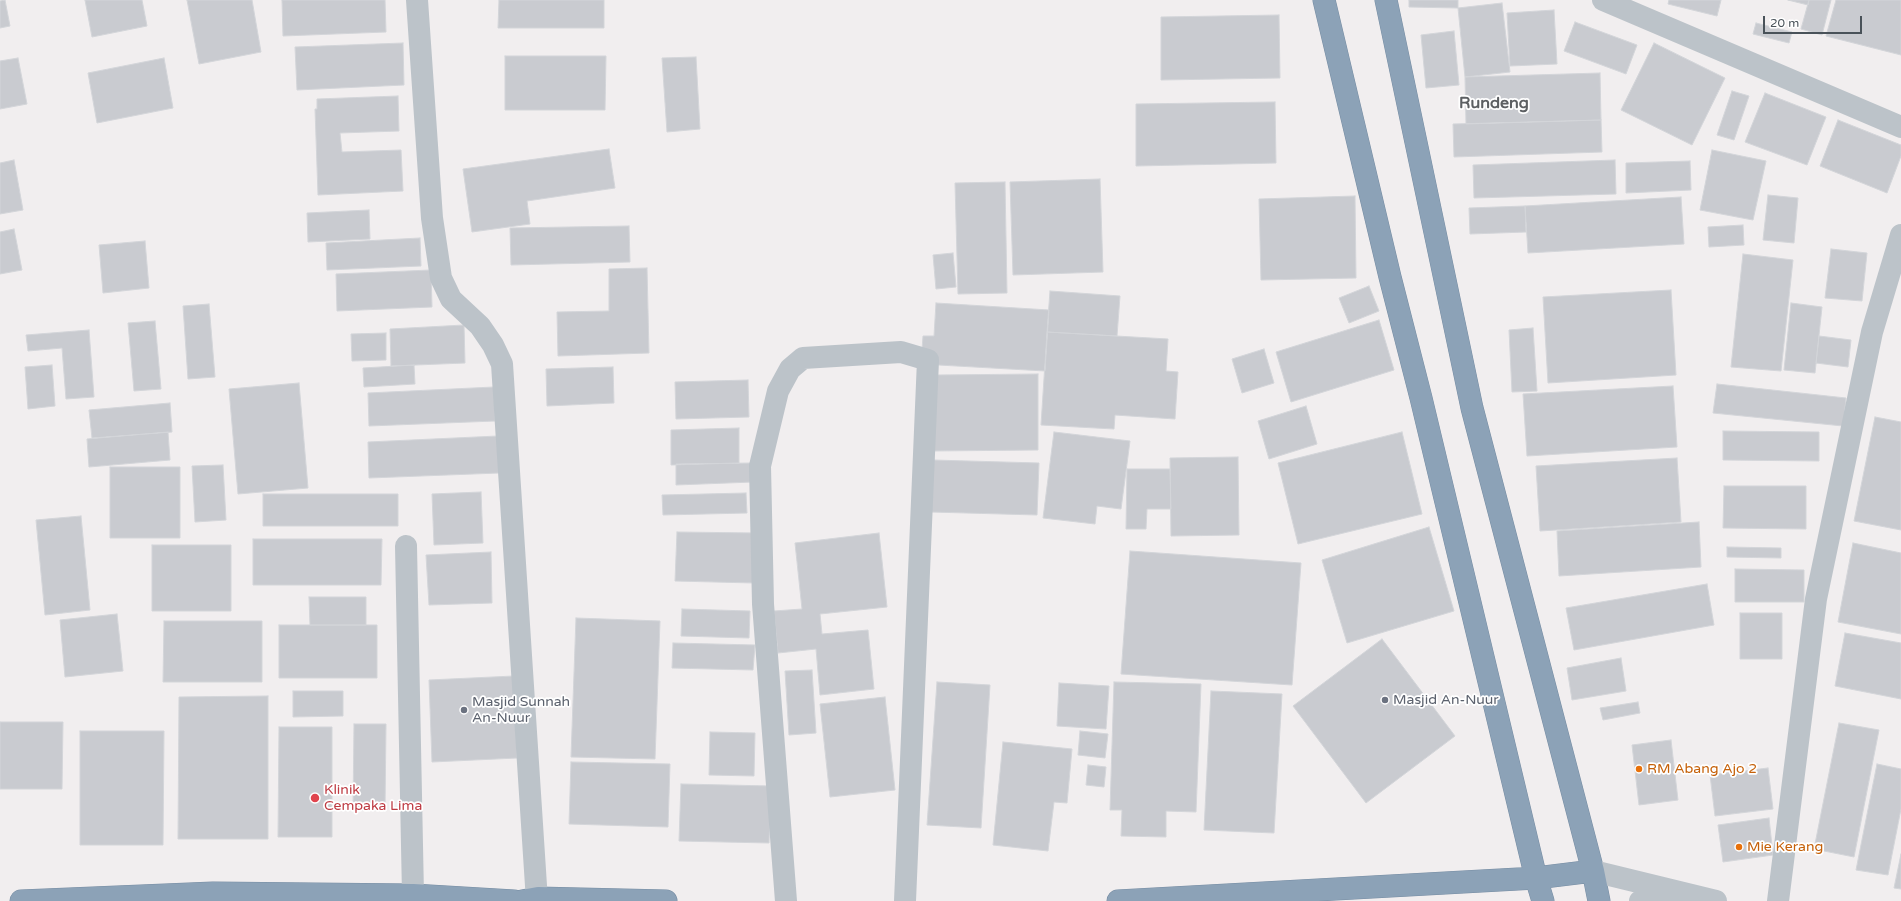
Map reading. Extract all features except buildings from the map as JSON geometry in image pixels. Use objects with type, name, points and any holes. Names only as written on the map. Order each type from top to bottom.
[{"type":"highway","points":[[1324,0],[1536,878],[1543,901]]},
{"type":"highway","points":[[1386,0],[1472,408],[1594,871],[1599,901]]},
{"type":"highway","points":[[1118,901],[1536,878],[1594,871]]},
{"type":"highway","points":[[21,901],[213,893],[412,895],[514,901]]},
{"type":"highway","points":[[532,900],[666,901]]},
{"type":"street","points":[[417,0],[432,218],[441,278],[451,299],[480,326],[502,364],[532,900]]},
{"type":"street","points":[[1603,0],[1901,127]]},
{"type":"street","points":[[1778,901],[1816,598],[1872,332],[1901,235]]},
{"type":"street","points":[[786,901],[763,604],[760,466],[778,391],[790,369],[803,358],[901,352],[928,360],[905,901]]},
{"type":"street","points":[[406,546],[412,895]]},
{"type":"street","points":[[1594,871],[1716,901]]},
{"type":"street","points":[[1640,901],[1671,890]]},
{"type":"place","name":"Masjid An-Nuur","points":[[1385,700]]},
{"type":"place","name":"Masjid Sunnah An-Nuur","points":[[464,710]]},
{"type":"place","name":"RM Abang Ajo 2","points":[[1639,769]]},
{"type":"place","name":"Klinik Cempaka Lima","points":[[315,798]]},
{"type":"place","name":"Mie Kerang","points":[[1739,847]]},
{"type":"district","name":"Rundeng","points":[[1494,104]]}]
